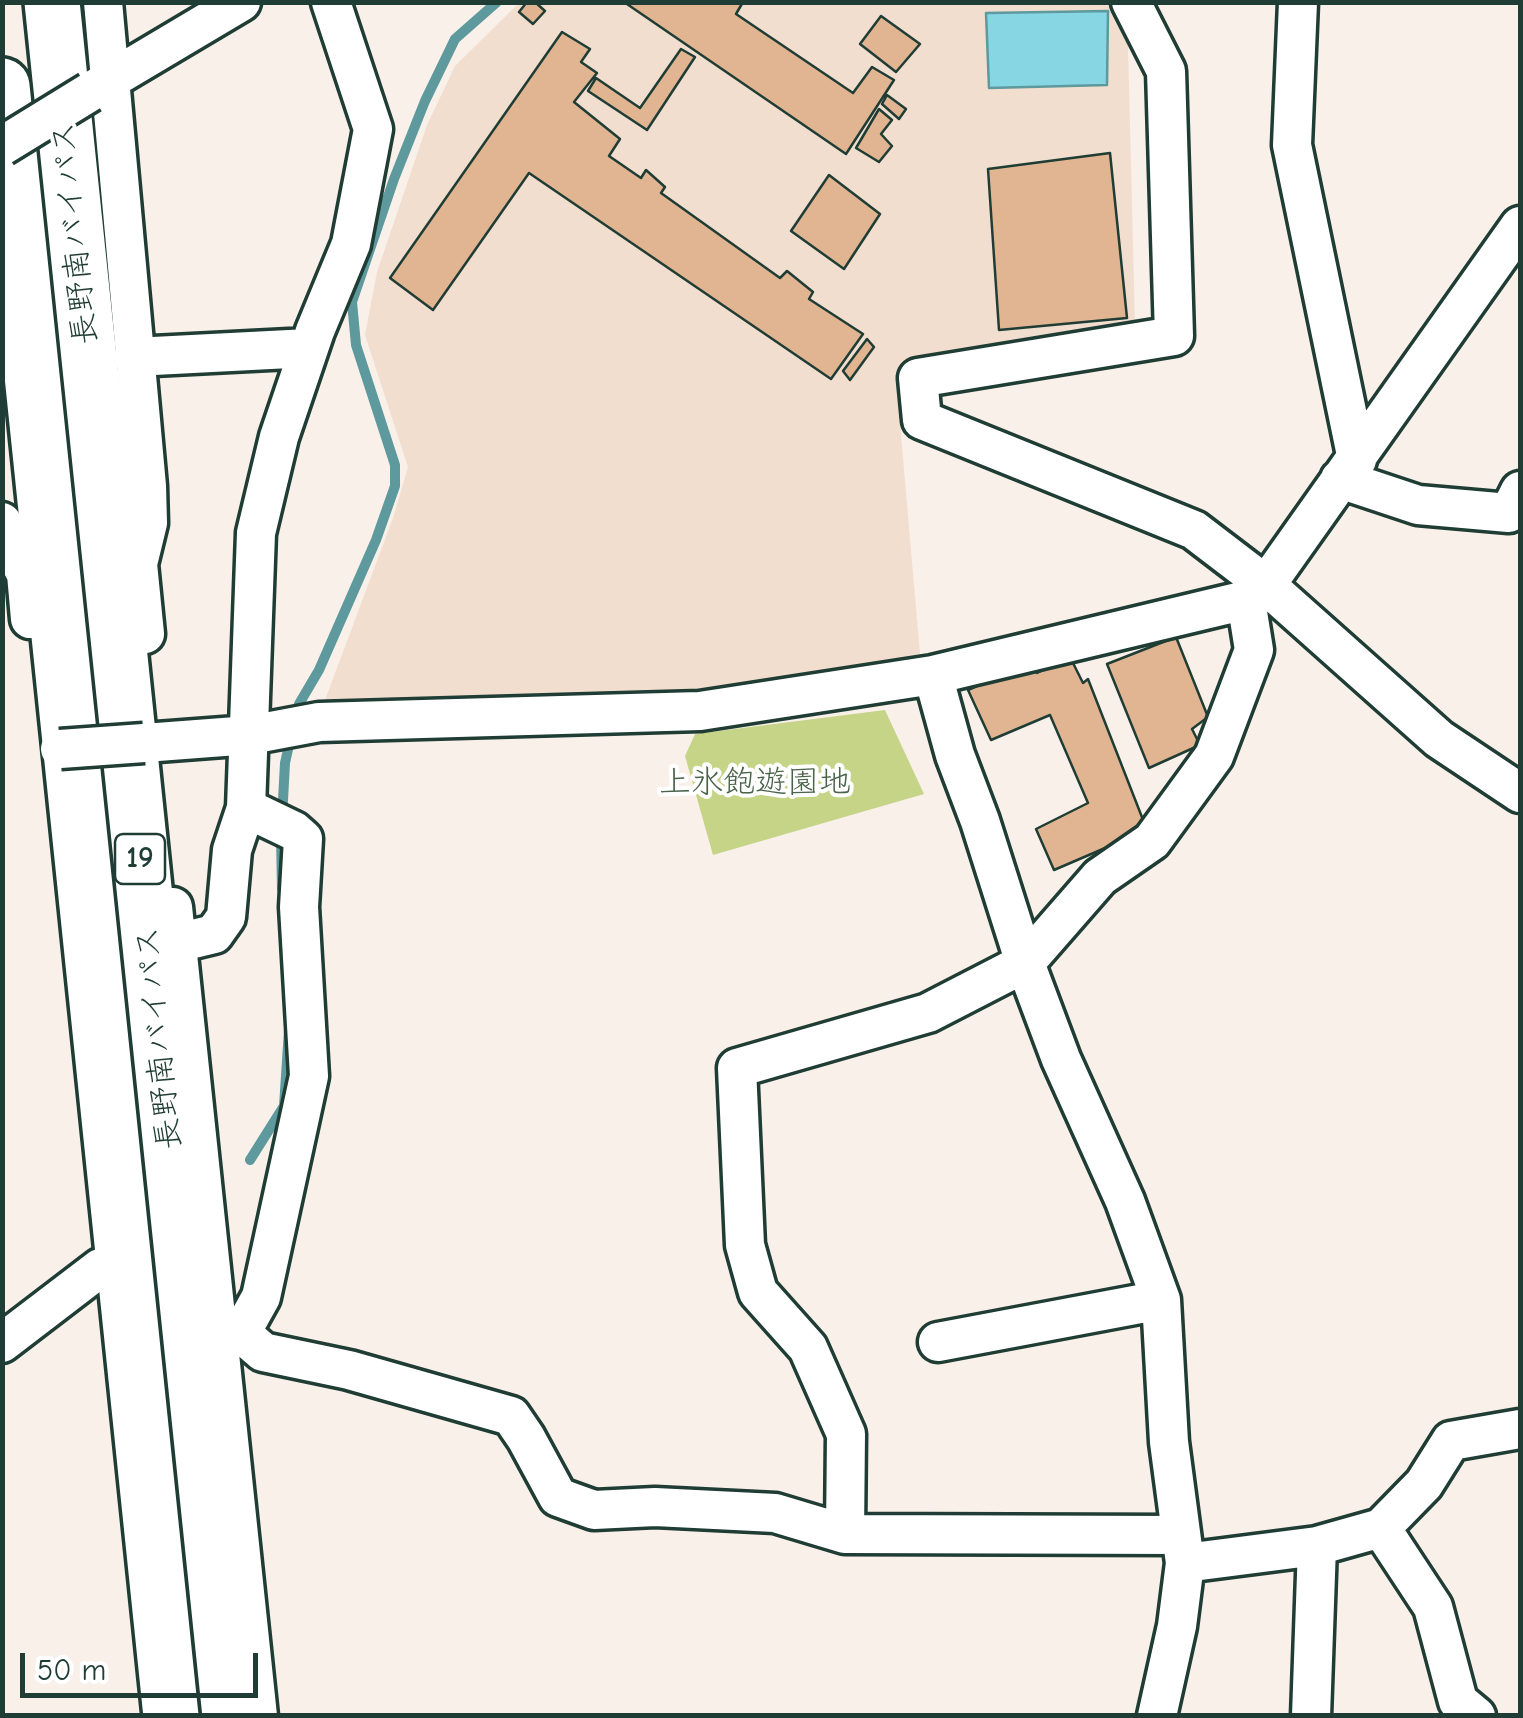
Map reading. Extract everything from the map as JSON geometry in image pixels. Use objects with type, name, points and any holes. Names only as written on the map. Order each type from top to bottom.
[{"type":"highway","name":"長野南バイパス","points":[[52,2],[230,1716]]},
{"type":"highway","name":"長野南バイパス","points":[[2,86],[172,1716]]},
{"type":"street","points":[[103,2],[99,86],[148,486],[148,523],[138,564],[149,742],[230,1334],[258,1716]]},
{"type":"street","points":[[2,146],[241,2]]},
{"type":"street","points":[[268,819],[261,732],[256,533],[279,437],[309,348],[351,244],[373,129],[330,2]]},
{"type":"street","points":[[1131,2],[1166,71],[1174,336],[918,378],[922,420],[1194,530],[1256,593],[1439,739],[1520,793]]},
{"type":"street","points":[[1298,2],[1292,145],[1348,469]]},
{"type":"street","points":[[845,1534],[846,1434],[808,1348],[758,1292],[745,1246],[738,1068],[928,1013],[1024,963],[1100,878],[1152,841],[1214,756],[1254,650],[1256,593],[1520,226]]},
{"type":"street","points":[[134,357],[309,348]]},
{"type":"street","points":[[1348,469],[1418,505],[1509,512],[1520,491]]},
{"type":"street","points":[[2,522],[26,574],[52,749],[146,1716]]},
{"type":"street","points":[[52,749],[261,732],[320,722],[700,711],[933,675],[1256,593]]},
{"type":"street","points":[[933,675],[1024,963],[1061,1059],[1125,1201],[1161,1300],[1168,1442],[1182,1549],[1177,1626],[1157,1716]]},
{"type":"street","points":[[177,943],[214,934],[226,918],[232,850],[268,819]]},
{"type":"street","points":[[230,1334],[261,1297],[309,1076],[299,907],[303,839],[268,819]]},
{"type":"street","points":[[2,1343],[100,1268]]},
{"type":"street","points":[[938,1342],[1161,1300]]},
{"type":"street","points":[[230,1334],[263,1352],[349,1370],[511,1416],[558,1498],[594,1510],[654,1506],[775,1513],[845,1534],[1182,1549],[1317,1546],[1382,1528],[1424,1484],[1451,1441],[1520,1428]]},
{"type":"street","points":[[1382,1528],[1433,1607],[1458,1701],[1476,1716]]},
{"type":"street","points":[[1312,1716],[1317,1546]]},
{"type":"shaded area","points":[[520,2],[1127,3],[1135,325],[896,377],[920,654],[690,704],[515,713],[325,700],[408,467],[365,335],[377,272],[427,125],[455,66]]},
{"type":"green space","name":"上氷飽遊園地","points":[[885,710],[924,794],[713,855],[685,756],[695,734]]},
{"type":"water","points":[[1108,11],[1107,85],[989,88],[986,13]]},
{"type":"building","points":[[527,2],[535,2],[545,11],[533,24],[519,12]]},
{"type":"building","points":[[624,2],[743,2],[736,14],[853,93],[872,67],[894,80],[846,154]]},
{"type":"building","points":[[881,16],[920,44],[896,72],[860,44]]},
{"type":"building","points":[[562,32],[590,49],[581,62],[597,73],[574,102],[620,139],[609,156],[641,178],[646,170],[665,187],[661,193],[780,278],[787,271],[813,292],[809,299],[863,334],[831,379],[529,173],[433,310],[390,278]]},
{"type":"building","points":[[681,49],[695,57],[647,130],[588,91],[596,78],[640,108]]},
{"type":"building","points":[[887,95],[906,109],[899,119],[882,104]]},
{"type":"building","points":[[879,109],[892,120],[881,134],[892,146],[879,162],[856,148]]},
{"type":"building","points":[[1110,153],[1127,318],[999,330],[988,169]]},
{"type":"building","points":[[829,175],[880,214],[844,269],[791,231]]},
{"type":"building","points":[[867,339],[874,347],[850,380],[843,371]]},
{"type":"building","points":[[1176,637],[1208,717],[1192,729],[1200,745],[1149,768],[1107,664]]},
{"type":"building","points":[[1070,657],[1083,683],[1088,679],[1147,830],[1054,870],[1036,829],[1088,803],[1050,715],[991,740],[968,690],[1031,662],[1037,673]]},
{"type":"waterway","points":[[295,720],[376,540],[395,486],[395,465],[356,345],[352,302],[425,101],[455,39],[497,2]]},
{"type":"waterway","points":[[282,819],[285,763],[291,736]]},
{"type":"waterway","points":[[281,836],[282,889]]},
{"type":"waterway","points":[[250,1160],[284,1106],[289,1030]]}]
